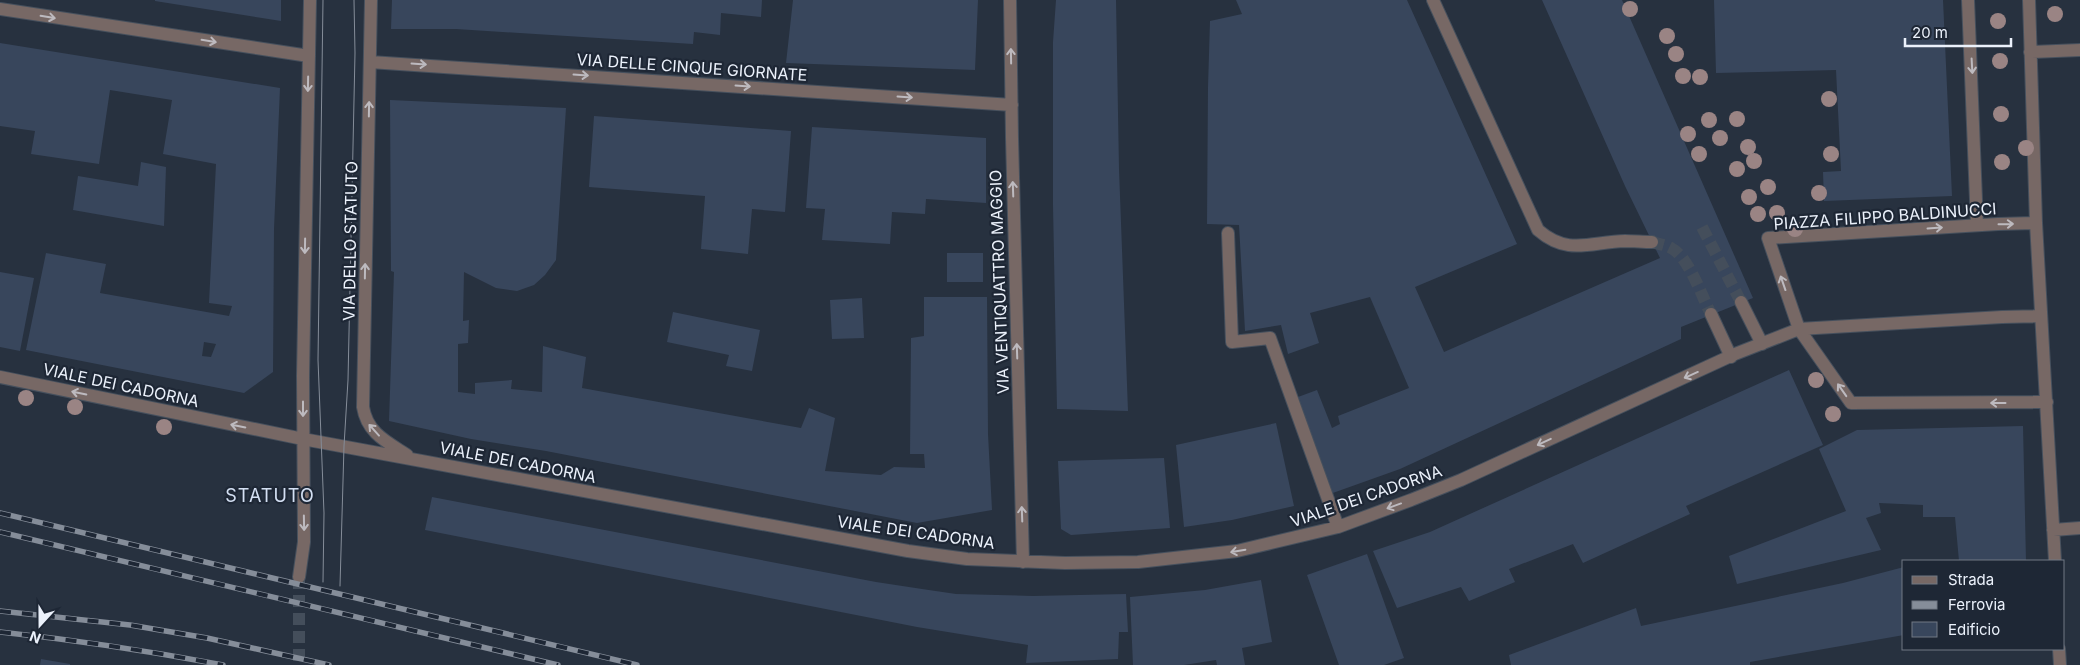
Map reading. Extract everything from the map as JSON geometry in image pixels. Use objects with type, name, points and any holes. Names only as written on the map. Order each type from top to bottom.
[{"type":"street","points":[[299,577],[304,542],[303,439],[310,0]]},
{"type":"street","name":"VIA DELLO STATUTO","points":[[371,0],[363,407],[366,420],[372,430],[413,459]]},
{"type":"street","name":"VIA VENTIQUATTRO MAGGIO","points":[[1010,0],[1023,562]]},
{"type":"street","points":[[1433,0],[1538,230],[1550,240],[1566,245],[1625,241],[1652,242]]},
{"type":"street","points":[[1968,0],[1977,225]]},
{"type":"street","points":[[2029,0],[2036,223],[2054,560]]},
{"type":"street","points":[[0,9],[309,56]]},
{"type":"street","points":[[2030,52],[2080,50]]},
{"type":"street","name":"VIA DELLE CINQUE GIORNATE","points":[[370,62],[1012,105]]},
{"type":"street","name":"PIAZZA FILIPPO BALDINUCCI","points":[[2036,223],[1768,238],[1799,329],[1851,403],[2047,402]]},
{"type":"street","points":[[1228,233],[1232,342],[1270,338],[1338,526]]},
{"type":"street","points":[[1741,302],[1762,344]]},
{"type":"street","points":[[1711,314],[1733,355]]},
{"type":"street","points":[[1799,329],[2041,316]]},
{"type":"street","name":"VIALE DEI CADORNA","points":[[0,377],[303,439],[908,551],[967,559],[1023,562],[1138,562],[1237,551],[1338,526],[1461,480],[1733,355],[1799,329]]},
{"type":"street","points":[[2053,530],[2080,528]]},
{"type":"street","points":[[2059,650],[2060,665]]},
{"type":"building","points":[[281,0],[281,21],[155,1]]},
{"type":"building","points":[[392,0],[762,0],[761,17],[721,13],[720,35],[694,32],[693,44],[456,29],[391,29]]},
{"type":"building","points":[[793,0],[978,0],[975,70],[786,63]]},
{"type":"building","points":[[1056,0],[1116,0],[1119,169],[1128,411],[1057,409],[1053,205],[1053,42]]},
{"type":"building","points":[[1236,0],[1407,0],[1517,244],[1415,287],[1444,352],[1660,258],[1625,186],[1542,0],[1622,0],[1753,298],[1681,327],[1681,339],[1400,469],[1330,494],[1298,397],[1317,390],[1332,428],[1340,424],[1338,416],[1409,388],[1370,297],[1310,313],[1319,343],[1288,354],[1281,325],[1245,331],[1239,225],[1207,224],[1210,21],[1242,14]]},
{"type":"building","points":[[1714,0],[1943,0],[1952,196],[1824,201],[1823,172],[1841,171],[1836,70],[1716,73]]},
{"type":"building","points":[[0,43],[280,88],[274,229],[273,372],[244,393],[26,350],[46,253],[106,264],[100,293],[229,316],[232,306],[209,303],[216,164],[163,154],[172,100],[110,90],[99,164],[31,154],[35,131],[0,126]],"holes":[[[204,342],[216,344],[211,357],[202,356]]]},
{"type":"building","points":[[390,100],[566,108],[556,260],[545,275],[534,285],[517,291],[496,288],[464,272],[463,321],[469,320],[468,343],[458,344],[458,392],[475,394],[475,383],[512,380],[511,389],[542,392],[543,346],[586,357],[582,388],[801,428],[809,408],[835,418],[825,471],[881,475],[894,467],[925,468],[924,454],[910,454],[911,338],[924,336],[924,297],[987,297],[988,434],[992,510],[917,523],[546,451],[471,439],[389,421],[394,272],[391,271]]},
{"type":"building","points":[[594,116],[791,131],[785,212],[752,209],[748,254],[701,249],[705,196],[589,187]]},
{"type":"building","points":[[812,127],[986,138],[986,203],[926,199],[925,214],[892,212],[890,244],[822,240],[825,209],[806,208]]},
{"type":"building","points":[[141,162],[166,167],[164,226],[73,210],[78,176],[138,186]]},
{"type":"building","points":[[947,253],[983,253],[983,282],[947,282]]},
{"type":"building","points":[[0,272],[34,278],[20,351],[0,347]]},
{"type":"building","points":[[862,298],[864,338],[832,339],[830,300]]},
{"type":"building","points":[[673,312],[760,330],[752,371],[726,366],[729,355],[667,342]]},
{"type":"building","points":[[1789,370],[1823,445],[1686,506],[1690,514],[1583,563],[1573,544],[1509,569],[1515,582],[1469,601],[1461,587],[1397,608],[1373,551],[1430,532]]},
{"type":"building","points":[[1276,423],[1294,506],[1232,520],[1184,527],[1176,445]]},
{"type":"building","points":[[2023,426],[2026,560],[1959,560],[1955,517],[1923,517],[1923,505],[1879,503],[1881,513],[1866,518],[1881,550],[1737,584],[1729,556],[1846,511],[1819,449],[1857,430]]},
{"type":"building","points":[[1164,458],[1170,528],[1071,535],[1061,529],[1058,461]]},
{"type":"building","points":[[432,497],[876,582],[956,594],[1033,596],[1126,594],[1128,632],[1119,632],[1118,659],[1026,663],[1028,645],[917,627],[425,530]]},
{"type":"building","points":[[1367,554],[1404,658],[1384,665],[1339,665],[1307,575]]},
{"type":"building","points":[[1902,568],[1902,635],[1750,662],[1750,665],[1511,665],[1509,655],[1636,608],[1641,626],[1843,583]]},
{"type":"building","points":[[1261,580],[1272,642],[1242,648],[1245,665],[1217,665],[1216,660],[1184,665],[1133,665],[1130,597],[1205,590]]},
{"type":"building","points":[[41,659],[70,664],[70,665],[40,665]]},
{"type":"tunnel","points":[[1702,227],[1741,302]]},
{"type":"tunnel","points":[[1652,242],[1671,248],[1684,260],[1711,314]]},
{"type":"tunnel","points":[[299,577],[299,665]]},
{"type":"tram line","points":[[323,0],[318,360],[324,513],[323,582]]},
{"type":"tram line","points":[[340,586],[348,380],[355,53],[354,0]]},
{"type":"railway","points":[[0,513],[637,665]]},
{"type":"railway","points":[[0,532],[558,665]]},
{"type":"railway","points":[[0,611],[130,625],[207,638],[329,665]]},
{"type":"railway","points":[[0,632],[112,646],[223,665]]},
{"type":"district","name":"STATUTO","points":[[270,495]]}]
